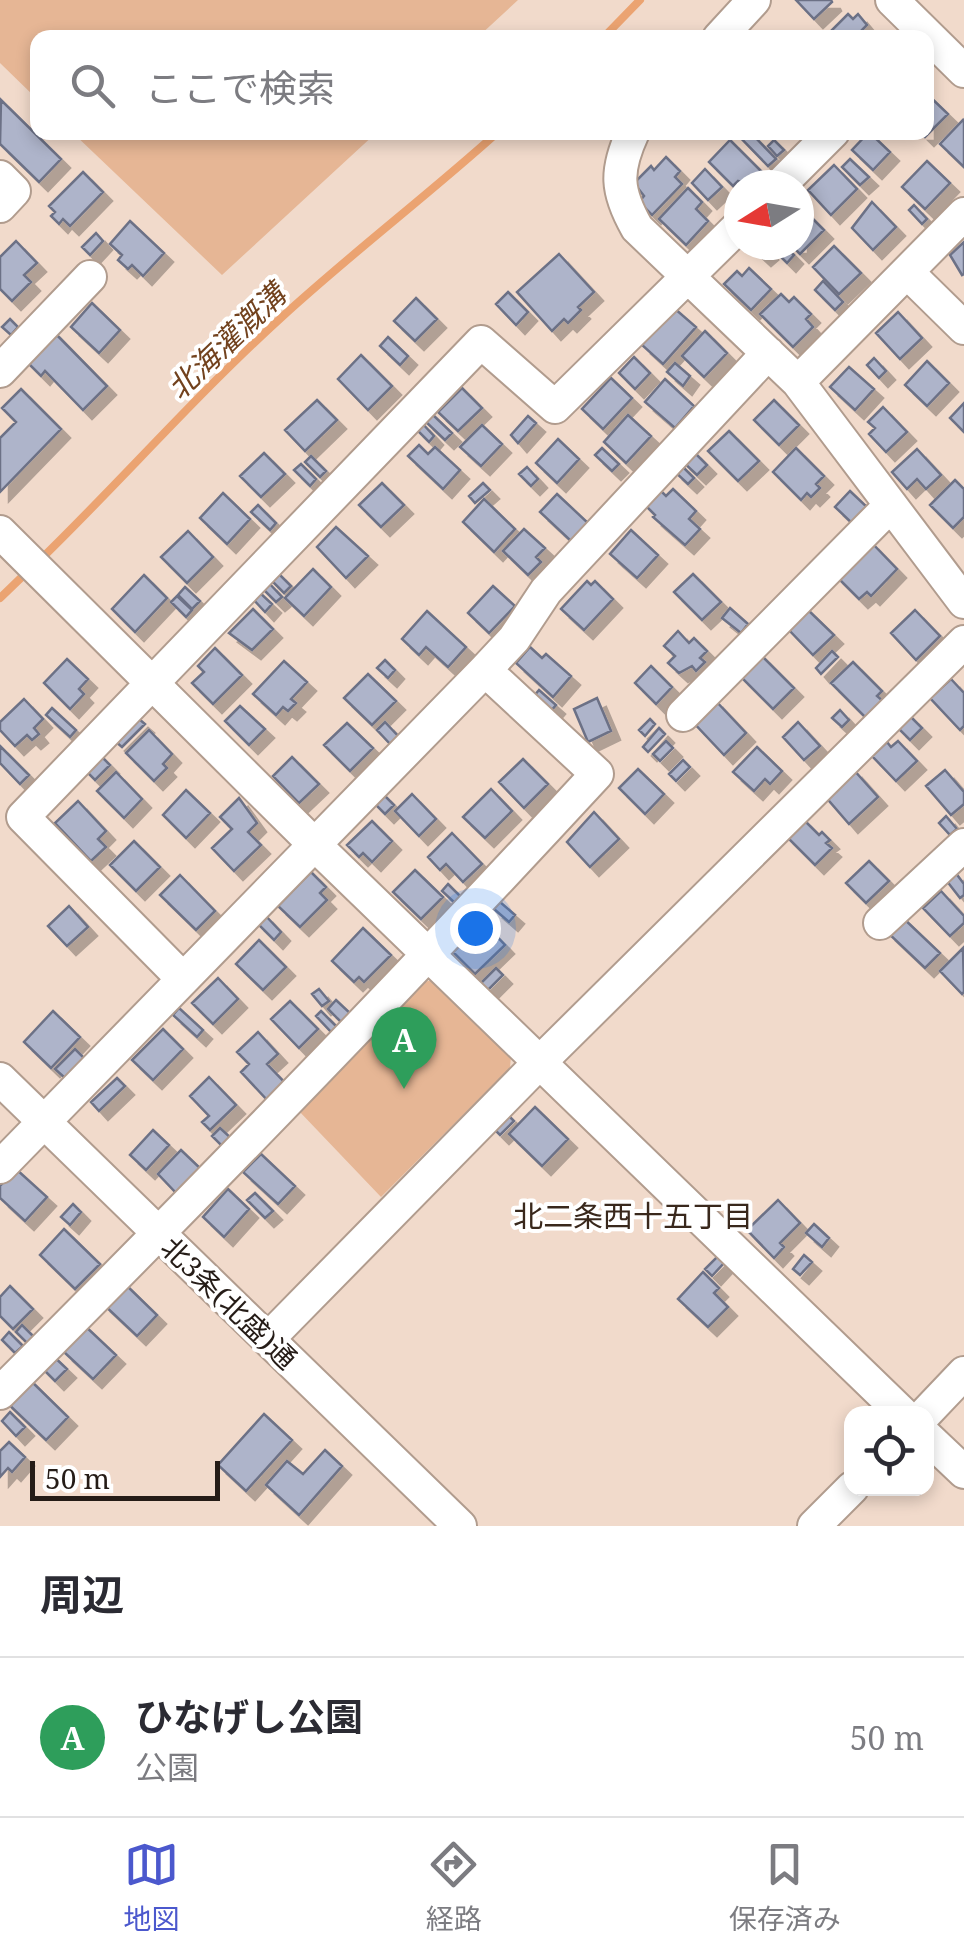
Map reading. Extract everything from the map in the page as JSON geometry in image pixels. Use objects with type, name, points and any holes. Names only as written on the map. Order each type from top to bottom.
[{"type":"street","points":[[726,30],[754,0]]},
{"type":"street","points":[[892,0],[920,30]]},
{"type":"street","points":[[934,44],[964,71]]},
{"type":"street","points":[[630,140],[619,178],[624,205],[637,228],[798,382],[964,602]]},
{"type":"street","points":[[795,170],[825,140]]},
{"type":"street","points":[[0,176],[14,191],[0,206]]},
{"type":"street","points":[[798,382],[964,214]]},
{"type":"street","points":[[182,978],[22,817],[482,342],[555,407],[724,241]]},
{"type":"street","points":[[907,272],[964,328]]},
{"type":"street","points":[[0,371],[90,277]]},
{"type":"street","points":[[0,1168],[485,670],[514,639],[546,591],[768,353]]},
{"type":"street","points":[[683,715],[892,506]]},
{"type":"street","points":[[10,543],[315,845],[896,1406]]},
{"type":"street","points":[[268,1339],[540,1062],[964,642]]},
{"type":"street","points":[[0,1393],[430,954],[596,774],[485,670]]},
{"type":"street","points":[[880,923],[964,845]]},
{"type":"street","name":"北3条(北盛)通","points":[[0,1078],[460,1526]]},
{"type":"street","points":[[933,1406],[964,1374]]},
{"type":"street","points":[[934,1444],[964,1472]]},
{"type":"street","points":[[814,1526],[844,1496]]},
{"type":"shaded area","points":[[0,0],[518,0],[486,30],[30,30],[30,92],[0,63]]},
{"type":"shaded area","points":[[80,140],[368,140],[222,275]]},
{"type":"shaded area","points":[[434,980],[511,1055],[510,1068],[381,1197],[298,1110],[423,982]]},
{"type":"building","points":[[796,0],[831,0],[832,2],[814,19]]},
{"type":"building","points":[[848,14],[853,19],[858,14],[867,25],[862,30],[832,30]]},
{"type":"building","points":[[1,100],[30,129],[30,140],[42,140],[61,159],[39,182],[0,144]]},
{"type":"building","points":[[934,101],[948,114],[934,128]]},
{"type":"building","points":[[964,122],[964,167],[940,144]]},
{"type":"building","points":[[730,140],[760,170],[724,170],[724,177],[709,162]]},
{"type":"building","points":[[743,140],[758,140],[776,159],[768,166]]},
{"type":"building","points":[[774,140],[784,150],[777,156],[768,146]]},
{"type":"building","points":[[861,140],[877,140],[890,152],[873,170],[852,150]]},
{"type":"building","points":[[666,157],[680,171],[675,177],[682,184],[652,215],[639,202],[644,196],[634,183]]},
{"type":"building","points":[[850,159],[869,177],[860,185],[842,167]]},
{"type":"building","points":[[927,161],[950,183],[925,209],[902,187]]},
{"type":"building","points":[[834,165],[857,189],[831,215],[814,197],[814,184]]},
{"type":"building","points":[[705,169],[722,187],[708,200],[692,183]]},
{"type":"building","points":[[83,172],[103,192],[70,226],[63,219],[59,224],[51,216],[55,212],[49,206]]},
{"type":"building","points":[[688,188],[702,202],[696,209],[708,221],[686,245],[659,219]]},
{"type":"building","points":[[872,202],[896,227],[873,250],[852,228]]},
{"type":"building","points":[[914,205],[927,219],[922,224],[909,210]]},
{"type":"building","points":[[814,220],[824,230],[814,240]]},
{"type":"building","points":[[130,221],[164,253],[143,276],[132,265],[128,269],[118,260],[122,255],[110,244]]},
{"type":"building","points":[[96,233],[103,241],[90,255],[82,247]]},
{"type":"building","points":[[16,241],[37,263],[24,275],[31,282],[12,301],[0,289],[0,257]]},
{"type":"building","points":[[964,242],[964,274],[962,275],[950,255]]},
{"type":"building","points":[[834,246],[861,273],[839,294],[813,267]]},
{"type":"building","points":[[559,254],[594,292],[568,323],[564,319],[552,331],[517,292]]},
{"type":"building","points":[[749,268],[771,289],[751,310],[724,284],[737,271],[742,276]]},
{"type":"building","points":[[823,281],[843,302],[835,310],[815,290]]},
{"type":"building","points":[[508,292],[528,312],[516,325],[496,304]]},
{"type":"building","points":[[781,294],[789,302],[794,297],[811,314],[806,319],[813,327],[793,347],[760,314]]},
{"type":"building","points":[[416,298],[437,319],[415,341],[394,321]]},
{"type":"building","points":[[92,303],[120,330],[99,353],[71,327]]},
{"type":"building","points":[[674,308],[696,327],[663,364],[642,345]]},
{"type":"building","points":[[898,312],[922,338],[900,359],[876,333]]},
{"type":"building","points":[[10,319],[18,327],[11,335],[2,327]]},
{"type":"building","points":[[51,329],[107,386],[83,410],[45,371],[41,376],[22,357]]},
{"type":"building","points":[[705,331],[727,353],[704,377],[682,356]]},
{"type":"building","points":[[388,337],[408,356],[400,365],[380,346]]},
{"type":"building","points":[[361,355],[392,386],[368,410],[338,379]]},
{"type":"building","points":[[634,357],[650,373],[635,389],[619,373]]},
{"type":"building","points":[[874,358],[886,371],[879,378],[867,365]]},
{"type":"building","points":[[927,361],[949,383],[927,406],[905,385]]},
{"type":"building","points":[[675,363],[690,376],[683,386],[667,372]]},
{"type":"building","points":[[849,367],[874,389],[855,410],[830,387]]},
{"type":"building","points":[[611,378],[632,398],[603,429],[582,409]]},
{"type":"building","points":[[665,379],[694,406],[675,428],[645,402]]},
{"type":"building","points":[[462,388],[482,408],[458,431],[438,412]]},
{"type":"building","points":[[21,389],[61,429],[0,492],[0,438],[16,422],[2,408]]},
{"type":"building","points":[[317,400],[337,420],[305,451],[285,430]]},
{"type":"building","points":[[774,400],[799,425],[779,445],[754,420]]},
{"type":"building","points":[[964,403],[964,432],[950,418]]},
{"type":"building","points":[[883,407],[907,432],[886,452],[869,434],[875,428],[868,422]]},
{"type":"building","points":[[432,414],[452,433],[445,440],[425,421]]},
{"type":"building","points":[[628,415],[651,436],[626,463],[604,442]]},
{"type":"building","points":[[528,416],[536,423],[518,443],[511,435]]},
{"type":"building","points":[[421,422],[434,436],[429,442],[415,428]]},
{"type":"building","points":[[482,425],[502,444],[481,466],[460,447]]},
{"type":"building","points":[[729,431],[759,461],[738,481],[708,451]]},
{"type":"building","points":[[558,439],[579,459],[557,483],[536,463]]},
{"type":"building","points":[[419,445],[428,454],[435,447],[460,470],[443,489],[408,456]]},
{"type":"building","points":[[602,448],[619,464],[612,471],[595,455]]},
{"type":"building","points":[[796,448],[824,476],[816,484],[820,488],[801,500],[773,472]]},
{"type":"building","points":[[917,449],[941,475],[926,489],[917,479],[907,489],[892,472]]},
{"type":"building","points":[[692,450],[707,465],[697,475],[682,461]]},
{"type":"building","points":[[264,453],[285,474],[261,497],[240,476]]},
{"type":"building","points":[[311,456],[326,471],[320,477],[305,462]]},
{"type":"building","points":[[301,464],[316,479],[310,486],[294,470]]},
{"type":"building","points":[[680,464],[694,478],[688,484],[674,471]]},
{"type":"building","points":[[527,467],[538,479],[531,486],[519,474]]},
{"type":"building","points":[[955,480],[964,489],[964,517],[953,528],[930,505]]},
{"type":"building","points":[[382,483],[404,505],[381,527],[359,505]]},
{"type":"building","points":[[483,483],[490,490],[475,503],[469,496]]},
{"type":"building","points":[[673,489],[696,511],[689,519],[700,529],[685,545],[646,506],[661,491],[666,496]]},
{"type":"building","points":[[850,491],[870,510],[855,526],[835,507]]},
{"type":"building","points":[[223,493],[250,519],[227,544],[200,518]]},
{"type":"building","points":[[557,494],[588,523],[571,541],[540,512]]},
{"type":"building","points":[[484,499],[515,529],[494,552],[463,522]]},
{"type":"building","points":[[258,505],[276,523],[270,530],[251,512]]},
{"type":"building","points":[[336,527],[368,556],[346,578],[317,547]]},
{"type":"building","points":[[524,529],[545,548],[536,557],[541,562],[528,575],[503,551]]},
{"type":"building","points":[[631,530],[658,555],[637,578],[610,554]]},
{"type":"building","points":[[188,531],[213,557],[187,583],[161,557]]},
{"type":"building","points":[[870,541],[897,569],[871,596],[867,592],[859,599],[835,575]]},
{"type":"building","points":[[313,569],[331,587],[304,616],[285,598]]},
{"type":"building","points":[[277,572],[291,586],[284,593],[270,579]]},
{"type":"building","points":[[693,574],[721,602],[702,620],[674,592]]},
{"type":"building","points":[[144,575],[167,598],[135,632],[112,609]]},
{"type":"building","points":[[587,581],[591,585],[595,581],[613,599],[584,630],[561,609]]},
{"type":"building","points":[[268,582],[282,597],[276,602],[262,588]]},
{"type":"building","points":[[493,586],[515,606],[489,633],[468,613]]},
{"type":"building","points":[[185,587],[200,601],[192,609],[178,595]]},
{"type":"building","points":[[258,591],[272,604],[265,612],[252,598]]},
{"type":"building","points":[[177,596],[192,610],[186,617],[171,602]]},
{"type":"building","points":[[730,608],[748,624],[741,633],[722,618]]},
{"type":"building","points":[[253,609],[273,629],[252,650],[229,633]]},
{"type":"building","points":[[807,609],[834,635],[813,655],[788,629]]},
{"type":"building","points":[[915,610],[940,636],[916,660],[891,633]]},
{"type":"building","points":[[427,611],[466,647],[448,667],[426,647],[419,655],[402,639]]},
{"type":"building","points":[[678,631],[689,643],[694,638],[707,651],[700,658],[705,662],[696,671],[692,666],[679,673],[668,663],[675,656],[664,646]]},
{"type":"building","points":[[530,647],[542,658],[546,654],[571,676],[553,697],[516,663]]},
{"type":"building","points":[[215,648],[242,675],[213,704],[192,683],[204,672],[198,666]]},
{"type":"building","points":[[832,651],[838,657],[821,674],[816,668]]},
{"type":"building","points":[[761,655],[794,688],[773,709],[740,676]]},
{"type":"building","points":[[67,659],[88,679],[79,689],[84,694],[70,709],[44,683]]},
{"type":"building","points":[[385,660],[395,670],[388,678],[377,668]]},
{"type":"building","points":[[284,661],[307,682],[291,699],[296,703],[288,711],[283,707],[276,715],[253,694]]},
{"type":"building","points":[[853,662],[882,691],[877,696],[884,702],[867,719],[831,683]]},
{"type":"building","points":[[651,666],[672,687],[656,704],[635,683]]},
{"type":"building","points":[[368,674],[396,701],[372,725],[344,698]]},
{"type":"building","points":[[951,679],[964,693],[964,726],[960,730],[930,698]]},
{"type":"building","points":[[539,690],[556,705],[550,712],[534,696]]},
{"type":"building","points":[[597,698],[611,731],[588,742],[574,709]]},
{"type":"building","points":[[24,699],[43,719],[34,728],[39,734],[32,740],[27,735],[15,746],[0,730],[0,722]]},
{"type":"building","points":[[714,699],[746,733],[724,755],[692,721]]},
{"type":"building","points":[[240,706],[265,729],[249,745],[225,721]]},
{"type":"building","points":[[52,708],[76,730],[70,737],[46,715]]},
{"type":"building","points":[[840,710],[849,720],[842,727],[832,718]]},
{"type":"building","points":[[910,716],[922,728],[910,740],[898,728]]},
{"type":"building","points":[[139,719],[145,724],[122,747],[116,742]]},
{"type":"building","points":[[650,719],[655,724],[645,736],[639,730]]},
{"type":"building","points":[[385,722],[399,737],[391,745],[377,730]]},
{"type":"building","points":[[798,722],[820,746],[804,760],[783,737]]},
{"type":"building","points":[[347,723],[373,748],[350,771],[324,745]]},
{"type":"building","points":[[659,728],[665,734],[648,752],[643,747]]},
{"type":"building","points":[[149,730],[172,754],[163,764],[167,768],[154,781],[126,753]]},
{"type":"building","points":[[666,741],[673,748],[660,761],[653,754]]},
{"type":"building","points":[[898,741],[917,761],[896,781],[872,756],[887,742],[891,747]]},
{"type":"building","points":[[0,746],[29,775],[20,784],[0,763]]},
{"type":"building","points":[[757,747],[782,771],[770,784],[765,779],[754,791],[733,772]]},
{"type":"building","points":[[102,757],[110,765],[95,780],[87,772]]},
{"type":"building","points":[[292,757],[319,784],[299,803],[273,776]]},
{"type":"building","points":[[523,759],[548,784],[524,808],[499,782]]},
{"type":"building","points":[[683,760],[690,767],[676,781],[669,774]]},
{"type":"building","points":[[638,769],[664,794],[645,814],[619,788]]},
{"type":"building","points":[[853,769],[878,797],[849,824],[824,795]]},
{"type":"building","points":[[945,770],[964,792],[964,804],[951,815],[926,786]]},
{"type":"building","points":[[116,772],[142,799],[124,818],[97,791]]},
{"type":"building","points":[[491,789],[512,811],[485,838],[463,817]]},
{"type":"building","points":[[186,790],[210,813],[186,838],[163,815]]},
{"type":"building","points":[[382,793],[394,805],[385,814],[373,802]]},
{"type":"building","points":[[412,794],[436,819],[419,836],[395,811]]},
{"type":"building","points":[[239,798],[257,823],[248,832],[261,845],[234,871],[212,848],[232,829],[220,817]]},
{"type":"building","points":[[78,801],[106,831],[98,839],[106,847],[91,861],[55,823]]},
{"type":"building","points":[[594,812],[619,839],[590,867],[567,842]]},
{"type":"building","points":[[946,816],[957,829],[950,835],[939,823]]},
{"type":"building","points":[[802,818],[830,840],[826,843],[832,848],[815,865],[785,835]]},
{"type":"building","points":[[372,821],[392,841],[372,862],[363,853],[359,857],[347,845]]},
{"type":"building","points":[[452,833],[482,864],[463,882],[446,864],[440,870],[428,857]]},
{"type":"building","points":[[134,841],[160,867],[136,891],[110,865]]},
{"type":"building","points":[[869,861],[889,881],[866,903],[846,883]]},
{"type":"building","points":[[415,870],[443,897],[421,919],[393,892]]},
{"type":"building","points":[[311,872],[326,887],[320,893],[327,900],[300,927],[278,906]]},
{"type":"building","points":[[955,872],[964,884],[964,895],[960,898],[946,880]]},
{"type":"building","points":[[180,875],[215,911],[196,930],[160,895]]},
{"type":"building","points":[[448,884],[462,898],[456,904],[442,891]]},
{"type":"building","points":[[941,891],[964,916],[964,923],[950,936],[923,908]]},
{"type":"building","points":[[500,902],[515,915],[509,922],[494,909]]},
{"type":"building","points":[[69,906],[88,927],[67,946],[48,926]]},
{"type":"building","points":[[264,914],[281,932],[274,940],[256,922]]},
{"type":"building","points":[[901,916],[940,953],[925,968],[887,932]]},
{"type":"building","points":[[483,922],[505,945],[475,974],[453,952]]},
{"type":"building","points":[[363,928],[391,955],[364,982],[359,977],[354,982],[332,961]]},
{"type":"building","points":[[259,940],[286,967],[263,990],[236,964]]},
{"type":"building","points":[[963,948],[964,992],[962,994],[940,971]]},
{"type":"building","points":[[496,968],[503,975],[487,991],[480,984]]},
{"type":"building","points":[[218,978],[238,999],[213,1024],[192,1003]]},
{"type":"building","points":[[319,989],[329,1001],[322,1006],[312,994]]},
{"type":"building","points":[[336,1000],[352,1015],[343,1024],[328,1009]]},
{"type":"building","points":[[290,1001],[318,1029],[299,1048],[271,1019]]},
{"type":"building","points":[[179,1008],[203,1030],[197,1037],[173,1015]]},
{"type":"building","points":[[53,1011],[80,1037],[51,1068],[24,1042]]},
{"type":"building","points":[[321,1011],[339,1029],[333,1034],[316,1016]]},
{"type":"building","points":[[163,1029],[183,1049],[153,1080],[132,1060]]},
{"type":"building","points":[[258,1032],[278,1054],[267,1064],[287,1085],[269,1102],[241,1072],[249,1064],[237,1052]]},
{"type":"building","points":[[75,1049],[84,1058],[65,1078],[55,1069]]},
{"type":"building","points":[[209,1077],[236,1105],[210,1130],[202,1122],[209,1116],[190,1096]]},
{"type":"building","points":[[117,1078],[125,1086],[99,1111],[91,1102]]},
{"type":"building","points":[[535,1107],[568,1139],[542,1166],[509,1134]]},
{"type":"building","points":[[507,1114],[514,1121],[500,1135],[493,1128]]},
{"type":"building","points":[[220,1128],[232,1139],[224,1148],[212,1136]]},
{"type":"building","points":[[153,1130],[169,1145],[146,1170],[130,1155]]},
{"type":"building","points":[[181,1150],[202,1170],[178,1195],[158,1174]]},
{"type":"building","points":[[261,1154],[295,1186],[278,1204],[243,1172]]},
{"type":"building","points":[[16,1169],[47,1197],[25,1221],[0,1198],[0,1186]]},
{"type":"building","points":[[228,1189],[249,1209],[224,1237],[203,1217]]},
{"type":"building","points":[[255,1193],[273,1211],[265,1218],[247,1200]]},
{"type":"building","points":[[778,1200],[800,1223],[780,1243],[784,1247],[774,1258],[747,1230]]},
{"type":"building","points":[[73,1204],[81,1212],[70,1225],[61,1217]]},
{"type":"building","points":[[814,1224],[829,1238],[822,1247],[806,1233]]},
{"type":"building","points":[[64,1229],[100,1264],[75,1289],[40,1255]]},
{"type":"building","points":[[804,1255],[812,1262],[800,1275],[793,1269]]},
{"type":"building","points":[[718,1256],[724,1263],[712,1276],[705,1269]]},
{"type":"building","points":[[703,1272],[719,1288],[714,1293],[728,1307],[708,1327],[678,1299]]},
{"type":"building","points":[[123,1282],[157,1315],[137,1336],[102,1303]]},
{"type":"building","points":[[10,1286],[33,1309],[13,1329],[0,1316],[0,1297]]},
{"type":"building","points":[[83,1324],[116,1355],[93,1379],[64,1352]]},
{"type":"building","points":[[22,1325],[35,1338],[29,1345],[16,1332]]},
{"type":"building","points":[[9,1332],[23,1346],[15,1353],[2,1340]]},
{"type":"building","points":[[49,1352],[67,1369],[55,1381],[38,1364]]},
{"type":"building","points":[[27,1377],[68,1417],[46,1440],[4,1400]]},
{"type":"building","points":[[10,1412],[25,1427],[16,1436],[2,1421]]},
{"type":"building","points":[[264,1414],[292,1440],[246,1491],[218,1465]]},
{"type":"building","points":[[9,1442],[25,1457],[12,1472],[8,1468],[0,1477],[0,1451]]},
{"type":"building","points":[[325,1450],[342,1466],[299,1515],[266,1485],[287,1461],[303,1474]]},
{"type":"waterway","name":"北海灌漑溝","points":[[611,30],[640,0]]},
{"type":"waterway","name":"北海灌漑溝","points":[[41,559],[252,345],[489,140]]},
{"type":"waterway","name":"北海灌漑溝","points":[[0,598],[27,572]]},
{"type":"place","name":"ひなげし公園","points":[[404,1089]]},
{"type":"district","name":"北二条西十五丁目","points":[[633,1217]]}]
